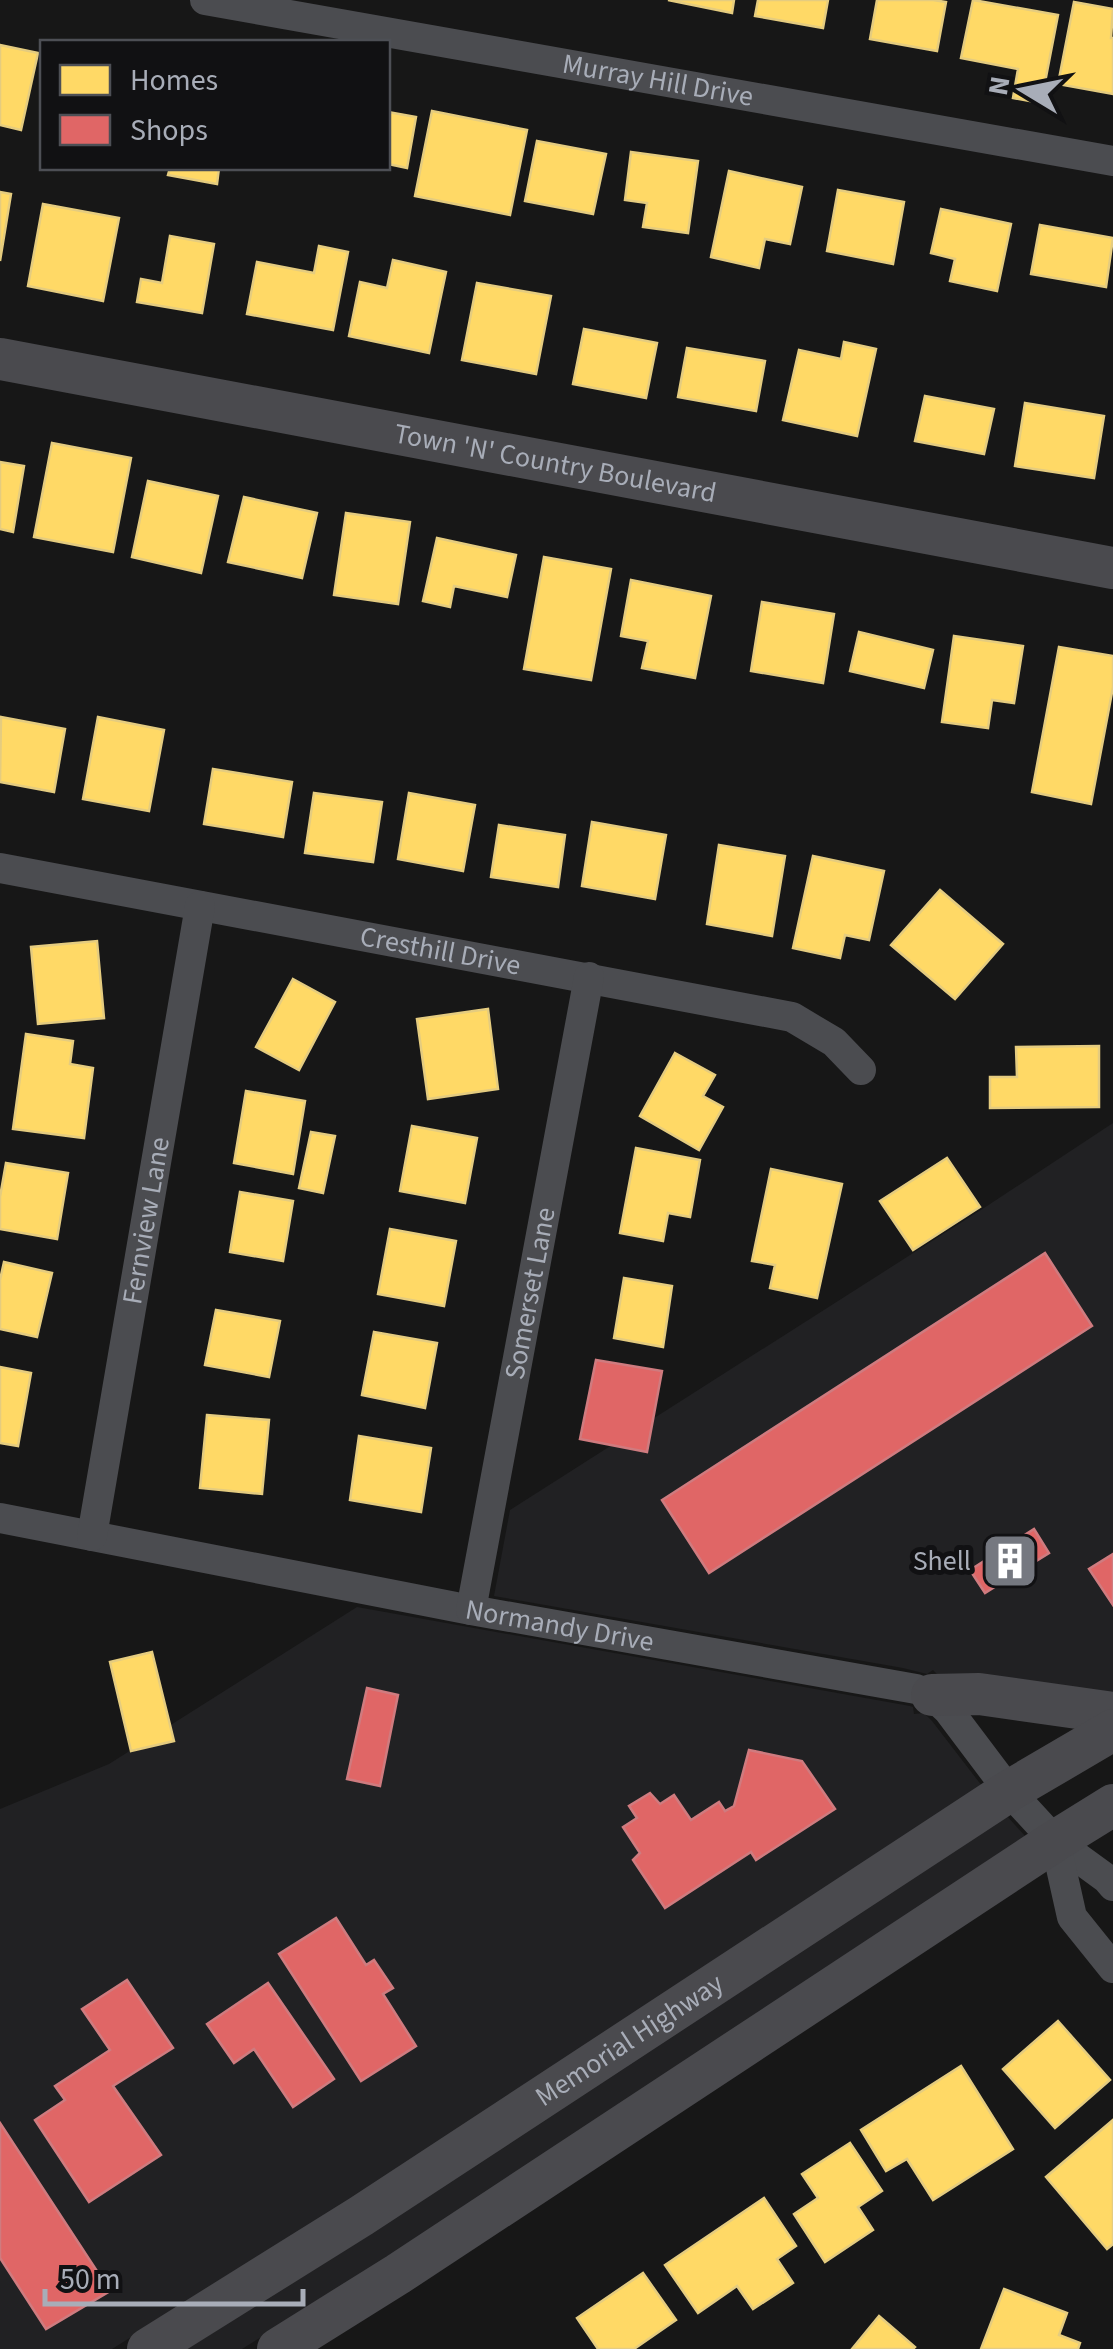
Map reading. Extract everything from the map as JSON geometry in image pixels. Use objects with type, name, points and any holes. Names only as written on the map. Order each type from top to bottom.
[{"type":"main road","name":"Town 'N' Country Boulevard","points":[[0,359],[1113,568]]},
{"type":"main road","points":[[932,1695],[979,1694],[1113,1713]]},
{"type":"main road","name":"Memorial Highway","points":[[148,2349],[361,2216],[1009,1791],[1113,1730]]},
{"type":"main road","points":[[278,2349],[1113,1806]]},
{"type":"street","name":"Murray Hill Drive","points":[[205,0],[1113,160]]},
{"type":"street","name":"Cresthill Drive","points":[[0,868],[792,1017],[834,1042],[861,1070]]},
{"type":"street","name":"Fernview Lane","points":[[92,1536],[200,906]]},
{"type":"street","name":"Somerset Lane","points":[[471,1610],[589,977]]},
{"type":"street","name":"Normandy Drive","points":[[0,1518],[471,1610],[900,1685],[932,1695]]},
{"type":"street","points":[[932,1695],[1055,1841],[1113,1886]]},
{"type":"street","points":[[1055,1841],[1072,1917],[1113,1968]]},
{"type":"shaded area","points":[[1113,1123],[1113,1695],[939,1676],[933,1670],[927,1674],[494,1596],[510,1510]]},
{"type":"shaded area","points":[[357,1607],[910,1706],[914,1714],[924,1713],[932,1721],[982,1786],[349,2201],[112,2349],[0,2349],[0,1809],[109,1764]]},
{"type":"shaded area","points":[[1006,1815],[1026,1837],[386,2259],[242,2349],[183,2349]]},
{"type":"building: Homes","points":[[668,0],[734,0],[732,13]]},
{"type":"building: Homes","points":[[758,0],[828,0],[823,28],[755,16]]},
{"type":"building: Homes","points":[[877,0],[946,2],[937,51],[870,39]]},
{"type":"building: Homes","points":[[973,0],[1058,15],[1041,103],[1013,98],[1018,69],[961,58]]},
{"type":"building: Homes","points":[[1074,2],[1113,9],[1113,94],[1058,84]]},
{"type":"building: Homes","points":[[0,45],[38,53],[21,130],[0,125]]},
{"type":"building: Homes","points":[[432,111],[527,130],[510,215],[415,196]]},
{"type":"building: Homes","points":[[390,112],[416,117],[407,168],[390,164]]},
{"type":"building: Homes","points":[[537,141],[606,154],[593,214],[525,201]]},
{"type":"building: Homes","points":[[631,152],[698,161],[688,233],[643,227],[647,203],[625,200]]},
{"type":"building: Homes","points":[[169,170],[219,170],[217,184],[168,175]]},
{"type":"building: Homes","points":[[729,171],[802,187],[790,244],[765,239],[759,268],[711,257]]},
{"type":"building: Homes","points":[[838,190],[904,202],[893,264],[827,251]]},
{"type":"building: Homes","points":[[0,192],[11,194],[0,261]]},
{"type":"building: Homes","points":[[43,204],[119,218],[103,301],[28,286]]},
{"type":"building: Homes","points":[[941,209],[1011,224],[997,291],[950,281],[955,259],[931,253]]},
{"type":"building: Homes","points":[[1040,225],[1113,238],[1106,287],[1031,274]]},
{"type":"building: Homes","points":[[170,236],[214,244],[202,313],[137,302],[141,279],[162,283]]},
{"type":"building: Homes","points":[[319,246],[348,252],[333,330],[247,314],[257,262],[314,273]]},
{"type":"building: Homes","points":[[393,260],[446,272],[429,353],[349,336],[360,282],[387,288]]},
{"type":"building: Homes","points":[[477,283],[551,296],[536,374],[462,360]]},
{"type":"building: Homes","points":[[584,329],[657,343],[646,398],[573,384]]},
{"type":"building: Homes","points":[[844,342],[876,349],[857,436],[783,420],[799,350],[841,359]]},
{"type":"building: Homes","points":[[687,348],[765,361],[756,411],[678,397]]},
{"type":"building: Homes","points":[[925,396],[994,409],[984,454],[915,441]]},
{"type":"building: Homes","points":[[1025,403],[1104,416],[1094,478],[1015,466]]},
{"type":"building: Homes","points":[[52,443],[131,458],[113,552],[34,537]]},
{"type":"building: Homes","points":[[0,462],[24,466],[13,532],[0,529]]},
{"type":"building: Homes","points":[[148,481],[218,496],[201,573],[132,557]]},
{"type":"building: Homes","points":[[244,497],[317,513],[302,578],[228,562]]},
{"type":"building: Homes","points":[[346,513],[410,522],[398,604],[334,595]]},
{"type":"building: Homes","points":[[437,538],[516,555],[507,597],[454,586],[450,607],[423,601]]},
{"type":"building: Homes","points":[[544,557],[611,569],[591,680],[524,669]]},
{"type":"building: Homes","points":[[631,580],[711,596],[695,678],[642,668],[648,641],[621,636]]},
{"type":"building: Homes","points":[[762,602],[834,614],[823,683],[751,671]]},
{"type":"building: Homes","points":[[859,632],[933,650],[924,688],[850,671]]},
{"type":"building: Homes","points":[[954,636],[1023,646],[1014,703],[992,700],[988,728],[942,722]]},
{"type":"building: Homes","points":[[1059,647],[1113,656],[1113,687],[1091,804],[1032,792]]},
{"type":"building: Homes","points":[[1,717],[65,729],[54,792],[0,782]]},
{"type":"building: Homes","points":[[98,717],[164,730],[149,811],[83,799]]},
{"type":"building: Homes","points":[[213,769],[292,782],[283,837],[204,824]]},
{"type":"building: Homes","points":[[314,793],[382,802],[373,862],[305,853]]},
{"type":"building: Homes","points":[[409,793],[475,805],[463,871],[398,859]]},
{"type":"building: Homes","points":[[592,822],[666,835],[655,899],[582,886]]},
{"type":"building: Homes","points":[[499,825],[565,835],[558,887],[491,877]]},
{"type":"building: Homes","points":[[719,845],[785,856],[772,936],[707,924]]},
{"type":"building: Homes","points":[[813,856],[884,871],[869,940],[845,935],[840,958],[793,948]]},
{"type":"building: Homes","points":[[940,890],[1003,944],[955,999],[891,945]]},
{"type":"building: Homes","points":[[97,941],[104,1018],[38,1024],[31,947]]},
{"type":"building: Homes","points":[[293,979],[335,1002],[299,1070],[256,1047]]},
{"type":"building: Homes","points":[[488,1009],[498,1089],[428,1099],[417,1019]]},
{"type":"building: Homes","points":[[26,1034],[73,1041],[70,1064],[93,1068],[84,1138],[13,1129]]},
{"type":"building: Homes","points":[[1099,1046],[1099,1107],[990,1108],[990,1077],[1017,1077],[1016,1047]]},
{"type":"building: Homes","points":[[675,1053],[715,1075],[703,1096],[723,1107],[699,1150],[640,1116]]},
{"type":"building: Homes","points":[[246,1091],[305,1101],[293,1174],[234,1163]]},
{"type":"building: Homes","points":[[412,1126],[477,1138],[465,1203],[400,1191]]},
{"type":"building: Homes","points":[[311,1132],[335,1136],[323,1193],[299,1188]]},
{"type":"building: Homes","points":[[636,1148],[700,1160],[690,1217],[668,1213],[663,1241],[620,1233]]},
{"type":"building: Homes","points":[[947,1158],[980,1207],[913,1250],[880,1201]]},
{"type":"building: Homes","points":[[6,1163],[68,1173],[57,1239],[0,1229]]},
{"type":"building: Homes","points":[[771,1169],[842,1184],[817,1298],[770,1288],[775,1265],[752,1261]]},
{"type":"building: Homes","points":[[240,1192],[293,1201],[283,1261],[230,1252]]},
{"type":"building: Homes","points":[[390,1229],[456,1241],[444,1306],[378,1294]]},
{"type":"building: Homes","points":[[4,1262],[52,1273],[37,1337],[0,1329]]},
{"type":"building: Homes","points":[[624,1278],[672,1286],[663,1347],[614,1338]]},
{"type":"building: Homes","points":[[216,1310],[280,1321],[269,1377],[205,1365]]},
{"type":"building: Homes","points":[[374,1332],[437,1343],[425,1408],[362,1395]]},
{"type":"building: Homes","points":[[0,1367],[31,1373],[18,1446],[0,1443]]},
{"type":"building: Homes","points":[[207,1415],[269,1420],[262,1494],[200,1488]]},
{"type":"building: Homes","points":[[359,1436],[431,1448],[421,1512],[350,1500]]},
{"type":"building: Homes","points":[[152,1652],[174,1741],[131,1751],[110,1662]]},
{"type":"building: Homes","points":[[1058,2021],[1110,2080],[1055,2128],[1003,2069]]},
{"type":"building: Homes","points":[[961,2066],[1013,2149],[933,2200],[907,2159],[886,2171],[861,2130]]},
{"type":"building: Homes","points":[[1113,2120],[1113,2244],[1107,2249],[1046,2177]]},
{"type":"building: Homes","points":[[850,2143],[882,2191],[858,2207],[873,2230],[825,2262],[794,2214],[818,2198],[802,2174]]},
{"type":"building: Homes","points":[[764,2198],[796,2246],[777,2259],[793,2283],[753,2309],[737,2286],[698,2313],[665,2265]]},
{"type":"building: Homes","points":[[643,2273],[676,2320],[634,2349],[598,2349],[577,2318]]},
{"type":"building: Homes","points":[[1004,2289],[1067,2313],[1059,2335],[1080,2343],[1078,2349],[981,2349]]},
{"type":"building: Homes","points":[[879,2316],[915,2347],[852,2349]]},
{"type":"building: Shops","points":[[1045,1253],[1092,1326],[709,1573],[662,1500]]},
{"type":"building: Shops","points":[[596,1360],[662,1371],[647,1452],[580,1439]]},
{"type":"building: Shops","name":"Shell","points":[[1034,1529],[1049,1553],[985,1593],[970,1570]]},
{"type":"building: Shops","points":[[1113,1554],[1113,1605],[1089,1569]]},
{"type":"building: Shops","points":[[367,1688],[398,1695],[380,1786],[347,1779]]},
{"type":"building: Shops","points":[[749,1750],[802,1761],[835,1809],[756,1860],[751,1852],[665,1908],[633,1860],[640,1853],[623,1827],[637,1818],[629,1806],[650,1793],[660,1804],[674,1795],[691,1820],[719,1802],[725,1811],[734,1806]]},
{"type":"building: Shops","points":[[336,1918],[366,1965],[374,1960],[393,1988],[383,1994],[416,2046],[361,2081],[279,1954]]},
{"type":"building: Shops","points":[[127,1980],[173,2048],[113,2086],[161,2155],[89,2202],[35,2120],[65,2100],[55,2086],[110,2050],[82,2009]]},
{"type":"building: Shops","points":[[268,1983],[334,2079],[293,2107],[254,2049],[234,2063],[207,2024]]},
{"type":"building: Shops","points":[[0,2123],[110,2291],[46,2329],[0,2258]]},
{"type":"place","name":"Shell","points":[[1010,1561]]}]
